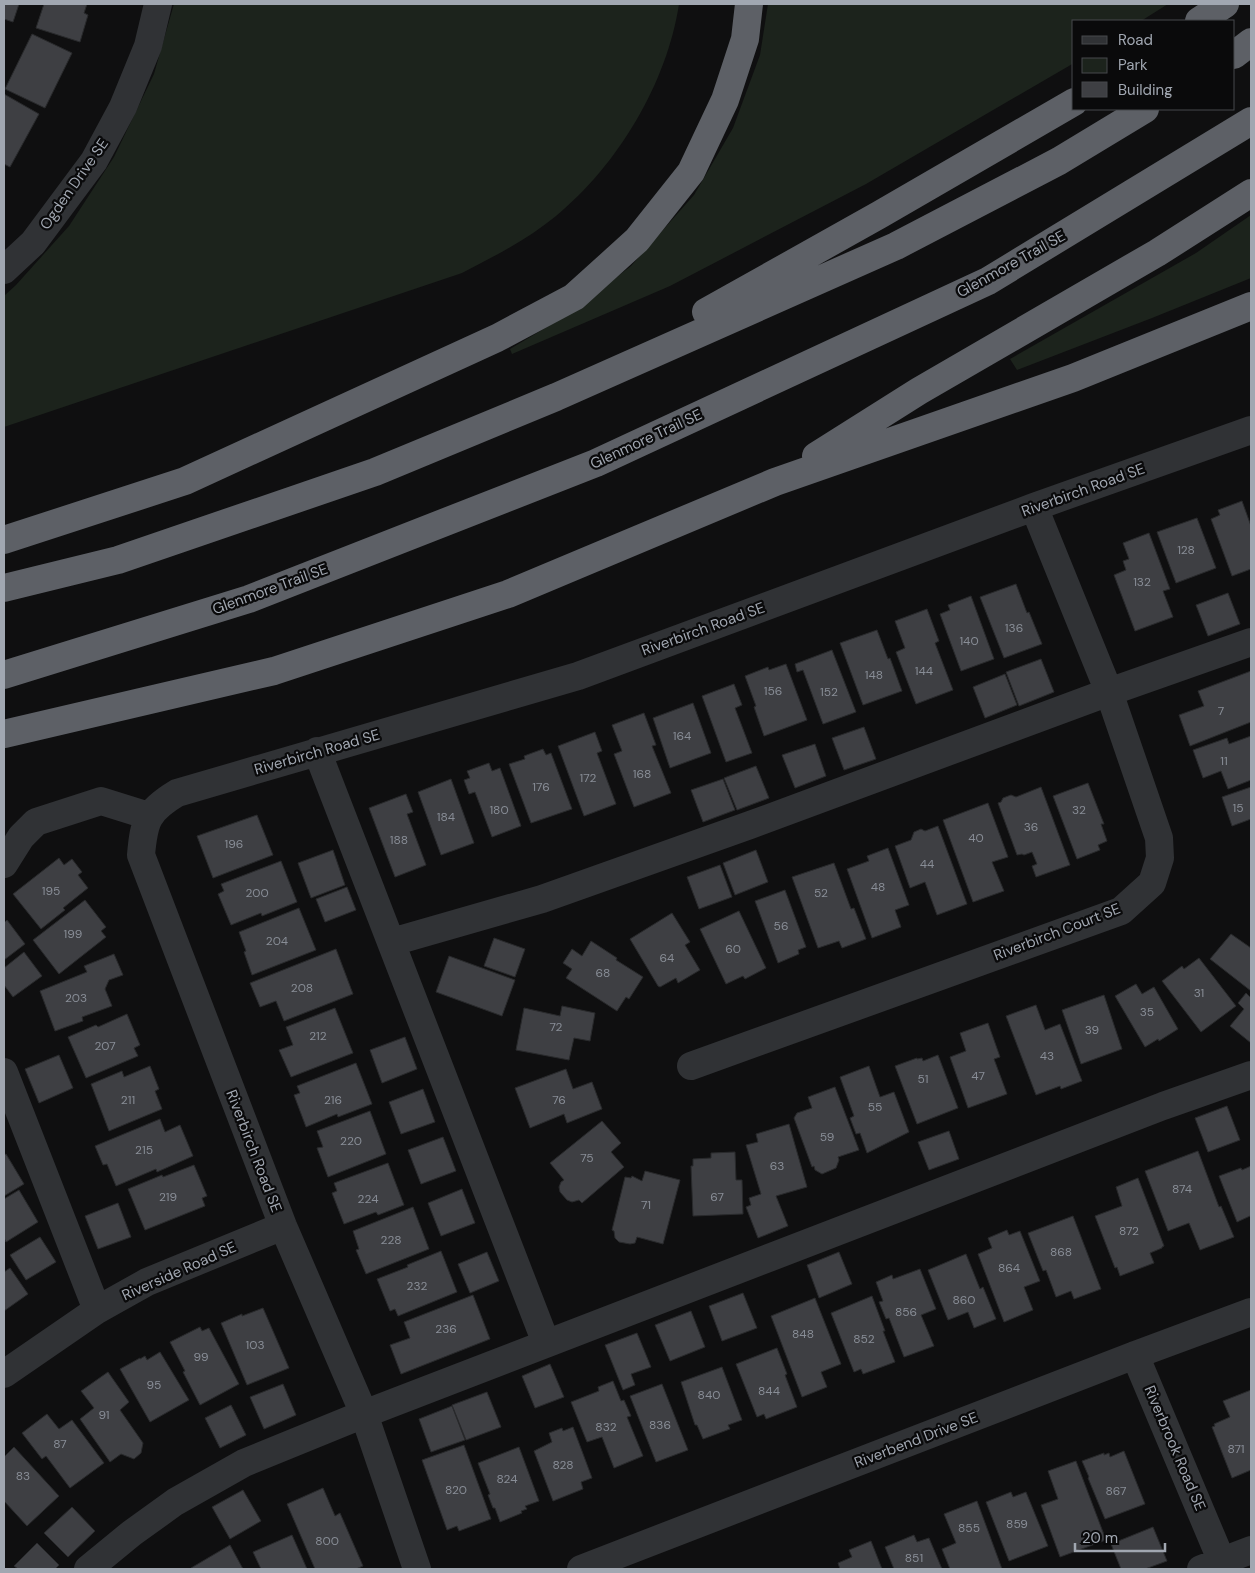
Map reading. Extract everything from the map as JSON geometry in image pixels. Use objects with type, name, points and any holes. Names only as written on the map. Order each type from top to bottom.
[{"type":"highway","points":[[4,540],[185,482],[497,338],[574,297],[637,240],[691,172],[725,100],[744,39],[749,4]]},
{"type":"highway","points":[[1201,20],[1225,4]]},
{"type":"highway","points":[[1235,54],[1251,42]]},
{"type":"highway","points":[[556,397],[879,216],[1072,103]]},
{"type":"highway","points":[[4,588],[118,560],[357,478],[556,397],[896,246],[1060,161],[1143,110]]},
{"type":"highway","name":"Glenmore Trail SE","points":[[4,675],[249,599],[596,463],[988,281],[1251,121]]},
{"type":"highway","points":[[775,482],[919,391],[1157,253],[1251,194]]},
{"type":"highway","points":[[4,734],[274,671],[508,594],[775,482],[1073,378],[1251,306]]},
{"type":"street","name":"Ogden Drive SE","points":[[4,270],[33,243],[94,161],[124,106],[148,46],[158,4]]},
{"type":"street","name":"Riverbirch Road SE","points":[[417,1569],[364,1414],[283,1226],[141,855],[143,834],[149,816],[160,803],[177,794],[317,751],[578,676],[1034,507],[1251,430]]},
{"type":"street","name":"Riverbirch Court SE","points":[[692,1066],[1121,911],[1152,883],[1160,858],[1159,838],[1109,692],[1034,507]]},
{"type":"street","points":[[392,942],[552,896],[1109,692],[1251,642]]},
{"type":"street","points":[[317,751],[546,1344]]},
{"type":"street","points":[[4,864],[21,838],[36,822],[101,801],[149,816]]},
{"type":"street","points":[[4,1072],[97,1310]]},
{"type":"street","points":[[88,1569],[132,1533],[175,1502],[244,1463],[364,1414],[1163,1106],[1251,1075]]},
{"type":"street","name":"Riverside Road SE","points":[[4,1374],[97,1310],[147,1282],[283,1226]]},
{"type":"street","name":"Riverbend Drive SE","points":[[582,1569],[1251,1312]]},
{"type":"street","name":"Riverbrook Road SE","points":[[1135,1355],[1216,1566]]},
{"type":"street","points":[[1216,1566],[1251,1550]]},
{"type":"green space","points":[[174,4],[679,4],[673,34],[651,92],[619,147],[579,195],[556,216],[523,240],[462,273],[4,427],[4,296],[69,226],[114,157],[154,74]]},
{"type":"green space","points":[[768,4],[1168,4],[1143,20],[1072,20],[1072,64],[866,184],[670,286],[512,354],[510,349],[567,315],[631,266],[694,195],[733,128],[760,55]]},
{"type":"green space","points":[[1251,215],[1251,278],[1017,370],[1010,359],[1196,253]]},
{"type":"building","points":[[4,4],[19,4],[13,22],[4,19]]},
{"type":"building","points":[[44,4],[87,4],[84,13],[88,15],[80,42],[36,28]]},
{"type":"building","points":[[32,34],[72,53],[45,108],[5,89]]},
{"type":"building","points":[[4,94],[39,114],[10,167],[4,164]]},
{"type":"building","points":[[1242,501],[1251,526],[1251,569],[1232,576],[1211,519],[1220,515],[1218,510]]},
{"type":"building","points":[[1197,518],[1216,568],[1176,583],[1157,532]]},
{"type":"building","points":[[1149,533],[1170,589],[1163,591],[1173,617],[1135,631],[1114,575],[1126,570],[1123,561],[1129,559],[1123,543]]},
{"type":"building","points":[[1016,584],[1042,644],[1004,658],[980,597]]},
{"type":"building","points":[[1228,593],[1240,624],[1208,636],[1196,605]]},
{"type":"building","points":[[971,596],[994,659],[961,671],[940,614],[950,610],[948,605]]},
{"type":"building","points":[[927,609],[939,641],[935,643],[953,690],[916,704],[896,652],[905,648],[895,621]]},
{"type":"building","points":[[877,630],[902,691],[863,705],[840,643]]},
{"type":"building","points":[[832,650],[856,712],[823,724],[803,670],[797,672],[795,664]]},
{"type":"building","points":[[1041,659],[1054,692],[1019,706],[1006,672]]},
{"type":"building","points":[[786,664],[807,720],[764,736],[745,676],[768,667],[769,670]]},
{"type":"building","points":[[1251,671],[1251,722],[1190,746],[1179,715],[1204,706],[1198,691]]},
{"type":"building","points":[[1005,674],[1017,705],[985,718],[973,687]]},
{"type":"building","points":[[734,684],[742,705],[735,708],[752,753],[726,762],[702,696]]},
{"type":"building","points":[[693,703],[711,753],[670,768],[653,718]]},
{"type":"building","points":[[644,713],[656,745],[652,746],[671,793],[634,807],[614,754],[622,751],[612,725]]},
{"type":"building","points":[[864,727],[876,759],[844,770],[832,738]]},
{"type":"building","points":[[595,732],[602,751],[597,753],[616,804],[584,816],[558,746]]},
{"type":"building","points":[[1251,736],[1251,780],[1228,789],[1221,771],[1203,778],[1193,750],[1227,738],[1229,744]]},
{"type":"building","points":[[815,744],[826,776],[795,788],[782,755]]},
{"type":"building","points":[[543,749],[546,755],[551,753],[572,809],[531,823],[509,764],[525,759],[524,756]]},
{"type":"building","points":[[489,763],[492,771],[500,768],[521,826],[492,837],[475,792],[469,794],[464,780],[470,778],[467,771]]},
{"type":"building","points":[[756,766],[769,798],[737,810],[724,778]]},
{"type":"building","points":[[451,779],[474,843],[441,855],[418,792]]},
{"type":"building","points":[[723,779],[735,810],[703,822],[691,790]]},
{"type":"building","points":[[1088,783],[1104,824],[1101,824],[1107,841],[1098,845],[1100,850],[1077,859],[1053,796]]},
{"type":"building","points":[[1041,787],[1070,865],[1036,877],[1032,866],[1037,864],[1032,852],[1017,855],[998,803],[1003,798],[1011,795],[1016,797]]},
{"type":"building","points":[[1251,787],[1251,819],[1232,826],[1222,797]]},
{"type":"building","points":[[406,794],[413,812],[407,814],[426,865],[395,877],[369,808]]},
{"type":"building","points":[[988,803],[1008,857],[992,862],[1004,891],[973,902],[943,820]]},
{"type":"building","points":[[257,815],[273,855],[213,878],[197,836]]},
{"type":"building","points":[[938,826],[967,904],[937,915],[925,882],[910,888],[895,846],[911,840],[914,832],[921,829],[925,831]]},
{"type":"building","points":[[888,848],[909,905],[895,910],[901,927],[872,938],[847,869],[869,861],[867,856]]},
{"type":"building","points":[[333,850],[345,885],[311,898],[298,863]]},
{"type":"building","points":[[756,850],[768,882],[735,895],[723,863]]},
{"type":"building","points":[[59,858],[64,865],[72,859],[82,872],[78,875],[88,888],[41,929],[13,894]]},
{"type":"building","points":[[281,861],[297,902],[262,916],[261,913],[231,925],[218,894],[224,891],[221,884]]},
{"type":"building","points":[[834,863],[851,909],[854,908],[866,939],[842,948],[839,941],[818,948],[792,877]]},
{"type":"building","points":[[720,865],[732,897],[699,909],[687,877]]},
{"type":"building","points":[[347,887],[356,910],[325,922],[316,899]]},
{"type":"building","points":[[785,890],[806,947],[798,950],[799,954],[778,963],[755,901]]},
{"type":"building","points":[[85,900],[106,927],[101,931],[106,937],[59,974],[33,940]]},
{"type":"building","points":[[299,908],[316,950],[252,975],[239,932]]},
{"type":"building","points":[[739,911],[766,968],[745,979],[743,976],[726,984],[700,929]]},
{"type":"building","points":[[672,913],[690,942],[685,945],[700,970],[678,983],[676,978],[660,987],[630,939]]},
{"type":"building","points":[[7,920],[25,944],[4,960],[4,923]]},
{"type":"building","points":[[1231,934],[1251,948],[1251,991],[1210,959]]},
{"type":"building","points":[[494,938],[525,949],[515,977],[484,966]]},
{"type":"building","points":[[591,941],[643,977],[629,999],[626,997],[617,1011],[566,978],[572,969],[563,963],[572,949],[582,956]]},
{"type":"building","points":[[336,949],[353,994],[284,1021],[276,1001],[260,1007],[250,983]]},
{"type":"building","points":[[24,952],[42,976],[13,997],[4,985],[4,968]]},
{"type":"building","points":[[114,954],[123,975],[109,980],[105,989],[112,1006],[82,1017],[83,1021],[55,1031],[40,991],[87,972],[84,966]]},
{"type":"building","points":[[449,956],[515,980],[502,1016],[436,992]]},
{"type":"building","points":[[1199,958],[1236,1006],[1201,1032],[1162,981],[1182,966],[1184,969]]},
{"type":"building","points":[[1136,984],[1142,994],[1154,987],[1178,1029],[1145,1047],[1115,996]]},
{"type":"building","points":[[1246,993],[1251,998],[1251,1043],[1230,1026],[1244,1009],[1238,1003]]},
{"type":"building","points":[[1104,995],[1122,1049],[1081,1064],[1062,1010]]},
{"type":"building","points":[[1036,1005],[1045,1030],[1060,1024],[1082,1081],[1061,1089],[1060,1086],[1036,1095],[1006,1016]]},
{"type":"building","points":[[562,1006],[595,1013],[590,1041],[574,1038],[569,1060],[516,1050],[524,1008],[560,1016]]},
{"type":"building","points":[[335,1008],[353,1053],[291,1077],[279,1050],[293,1045],[286,1027]]},
{"type":"building","points":[[127,1014],[140,1045],[134,1048],[138,1056],[86,1078],[68,1037],[96,1025],[98,1027]]},
{"type":"building","points":[[988,1023],[1000,1057],[994,1059],[1007,1094],[968,1108],[950,1057],[966,1051],[960,1033]]},
{"type":"building","points":[[405,1037],[417,1069],[382,1083],[370,1050]]},
{"type":"building","points":[[59,1055],[73,1088],[39,1103],[25,1069]]},
{"type":"building","points":[[938,1055],[958,1108],[917,1124],[895,1066],[917,1058],[922,1058],[923,1061]]},
{"type":"building","points":[[356,1063],[372,1104],[338,1117],[337,1114],[306,1127],[294,1095],[300,1093],[297,1086]]},
{"type":"building","points":[[150,1066],[159,1089],[155,1091],[162,1109],[109,1131],[91,1084],[122,1071],[124,1077]]},
{"type":"building","points":[[869,1066],[880,1097],[894,1092],[909,1132],[867,1153],[860,1133],[856,1134],[850,1118],[854,1116],[840,1077]]},
{"type":"building","points":[[566,1069],[573,1089],[592,1082],[602,1109],[567,1123],[564,1114],[530,1128],[515,1088]]},
{"type":"building","points":[[835,1087],[859,1150],[838,1157],[839,1160],[836,1168],[822,1174],[815,1170],[814,1166],[812,1167],[794,1118],[797,1113],[812,1108],[808,1097]]},
{"type":"building","points":[[423,1089],[435,1122],[401,1134],[389,1102]]},
{"type":"building","points":[[1227,1106],[1240,1140],[1208,1152],[1195,1118]]},
{"type":"building","points":[[370,1111],[386,1154],[328,1177],[317,1148],[323,1147],[317,1131]]},
{"type":"building","points":[[160,1119],[165,1132],[180,1125],[193,1156],[157,1172],[156,1169],[116,1186],[107,1164],[103,1165],[95,1146]]},
{"type":"building","points":[[602,1121],[621,1143],[611,1152],[624,1167],[582,1203],[579,1200],[572,1202],[567,1200],[560,1192],[559,1187],[564,1180],[550,1163]]},
{"type":"building","points":[[789,1124],[807,1187],[776,1196],[788,1226],[758,1238],[746,1207],[751,1205],[749,1198],[761,1194],[746,1145],[758,1142],[756,1134]]},
{"type":"building","points":[[949,1131],[959,1159],[929,1170],[918,1142]]},
{"type":"building","points":[[443,1137],[456,1171],[421,1184],[408,1150]]},
{"type":"building","points":[[1198,1151],[1219,1207],[1221,1206],[1234,1237],[1200,1250],[1189,1223],[1168,1231],[1145,1171]]},
{"type":"building","points":[[735,1152],[736,1180],[742,1180],[743,1214],[693,1216],[691,1166],[693,1166],[693,1159],[711,1158],[711,1153]]},
{"type":"building","points":[[6,1154],[24,1184],[4,1196],[4,1155]]},
{"type":"building","points":[[388,1163],[404,1205],[378,1215],[376,1212],[344,1224],[332,1193],[337,1191],[334,1183]]},
{"type":"building","points":[[194,1165],[207,1196],[202,1198],[205,1206],[145,1230],[128,1189],[162,1175],[163,1177]]},
{"type":"building","points":[[1251,1166],[1251,1219],[1250,1216],[1237,1222],[1219,1176]]},
{"type":"building","points":[[645,1171],[680,1180],[663,1244],[637,1237],[635,1243],[619,1242],[612,1230],[625,1177],[631,1178],[632,1176],[642,1181]]},
{"type":"building","points":[[1138,1178],[1164,1246],[1150,1253],[1154,1263],[1120,1276],[1117,1267],[1115,1268],[1095,1216],[1122,1206],[1116,1187]]},
{"type":"building","points":[[462,1189],[475,1223],[441,1236],[428,1203]]},
{"type":"building","points":[[19,1190],[38,1222],[6,1242],[4,1238],[4,1199]]},
{"type":"building","points":[[118,1203],[131,1237],[98,1249],[85,1216]]},
{"type":"building","points":[[413,1207],[429,1249],[366,1274],[356,1250],[359,1249],[353,1231]]},
{"type":"building","points":[[1073,1216],[1101,1289],[1074,1299],[1071,1291],[1056,1297],[1046,1270],[1043,1271],[1028,1233]]},
{"type":"building","points":[[1007,1230],[1009,1235],[1020,1231],[1040,1281],[1024,1287],[1033,1310],[1004,1322],[978,1254],[992,1248],[988,1238]]},
{"type":"building","points":[[40,1237],[56,1262],[26,1280],[10,1255]]},
{"type":"building","points":[[441,1251],[457,1292],[398,1316],[395,1309],[390,1311],[377,1279]]},
{"type":"building","points":[[487,1252],[499,1281],[470,1293],[458,1264]]},
{"type":"building","points":[[839,1252],[852,1284],[819,1298],[807,1265]]},
{"type":"building","points":[[966,1254],[980,1289],[983,1287],[996,1319],[974,1328],[968,1312],[948,1320],[928,1270]]},
{"type":"building","points":[[10,1268],[28,1294],[4,1311],[4,1272]]},
{"type":"building","points":[[920,1269],[936,1309],[921,1315],[934,1346],[904,1357],[889,1318],[886,1319],[879,1302],[883,1301],[876,1282],[892,1275],[893,1279]]},
{"type":"building","points":[[743,1293],[757,1328],[722,1341],[709,1306]]},
{"type":"building","points":[[473,1295],[490,1339],[401,1374],[390,1345],[410,1338],[404,1322]]},
{"type":"building","points":[[872,1296],[895,1362],[863,1374],[861,1369],[854,1372],[831,1313]]},
{"type":"building","points":[[815,1298],[841,1364],[821,1372],[827,1387],[802,1397],[771,1316]]},
{"type":"building","points":[[263,1308],[289,1368],[247,1385],[221,1323]]},
{"type":"building","points":[[691,1311],[705,1347],[670,1361],[655,1325]]},
{"type":"building","points":[[200,1327],[202,1331],[209,1328],[239,1384],[200,1405],[170,1342]]},
{"type":"building","points":[[637,1333],[651,1367],[631,1374],[635,1385],[623,1390],[605,1345]]},
{"type":"building","points":[[777,1348],[797,1407],[766,1419],[764,1414],[757,1417],[736,1364]]},
{"type":"building","points":[[160,1352],[189,1400],[150,1422],[120,1369],[140,1358],[145,1356],[147,1360]]},
{"type":"building","points":[[550,1364],[564,1397],[535,1408],[522,1376]]},
{"type":"building","points":[[722,1367],[742,1420],[728,1425],[730,1429],[703,1439],[697,1425],[695,1425],[681,1382]]},
{"type":"building","points":[[108,1372],[129,1402],[120,1410],[143,1443],[141,1453],[134,1459],[121,1454],[110,1462],[80,1419],[94,1408],[81,1391]]},
{"type":"building","points":[[613,1381],[621,1401],[624,1400],[631,1416],[627,1417],[643,1456],[614,1468],[602,1437],[587,1442],[571,1402],[599,1391],[598,1387]]},
{"type":"building","points":[[283,1384],[296,1415],[264,1429],[250,1397]]},
{"type":"building","points":[[662,1384],[688,1450],[656,1462],[630,1396]]},
{"type":"building","points":[[1251,1390],[1251,1470],[1232,1478],[1212,1427],[1215,1426],[1214,1424],[1230,1417],[1223,1401]]},
{"type":"building","points":[[487,1392],[501,1427],[466,1440],[452,1405]]},
{"type":"building","points":[[231,1405],[246,1435],[220,1448],[205,1418]]},
{"type":"building","points":[[452,1406],[465,1440],[431,1452],[419,1419]]},
{"type":"building","points":[[47,1414],[59,1429],[72,1420],[104,1463],[70,1488],[46,1456],[42,1459],[22,1433]]},
{"type":"building","points":[[573,1427],[592,1478],[581,1482],[583,1489],[553,1501],[534,1451],[552,1442],[549,1433],[562,1428],[563,1431]]},
{"type":"building","points":[[464,1445],[491,1519],[459,1531],[457,1526],[447,1530],[422,1460]]},
{"type":"building","points":[[14,1447],[59,1496],[27,1526],[4,1501],[4,1457]]},
{"type":"building","points":[[519,1447],[539,1501],[525,1506],[527,1509],[521,1511],[522,1513],[500,1522],[488,1495],[490,1494],[478,1463]]},
{"type":"building","points":[[1124,1451],[1145,1504],[1105,1519],[1082,1461],[1104,1453],[1104,1455],[1109,1453],[1110,1457]]},
{"type":"building","points":[[1076,1461],[1106,1540],[1060,1557],[1041,1505],[1058,1499],[1048,1471]]},
{"type":"building","points":[[323,1488],[335,1516],[340,1513],[363,1566],[356,1569],[315,1569],[287,1504]]},
{"type":"building","points":[[243,1490],[261,1521],[230,1539],[212,1507]]},
{"type":"building","points":[[1011,1492],[1013,1497],[1026,1492],[1048,1546],[1009,1561],[986,1502]]},
{"type":"building","points":[[977,1501],[1002,1569],[950,1569],[942,1549],[956,1543],[944,1514]]},
{"type":"building","points":[[72,1507],[95,1531],[68,1557],[44,1533]]},
{"type":"building","points":[[1153,1527],[1167,1561],[1145,1569],[1121,1569],[1111,1544]]},
{"type":"building","points":[[292,1535],[307,1569],[261,1569],[253,1552]]},
{"type":"building","points":[[914,1535],[917,1542],[929,1538],[942,1569],[894,1569],[885,1547]]},
{"type":"building","points":[[871,1541],[882,1569],[840,1569],[838,1563],[852,1557],[849,1550]]},
{"type":"building","points":[[37,1543],[59,1565],[55,1569],[18,1569],[14,1566]]},
{"type":"building","points":[[230,1545],[243,1569],[191,1569],[191,1568]]}]
